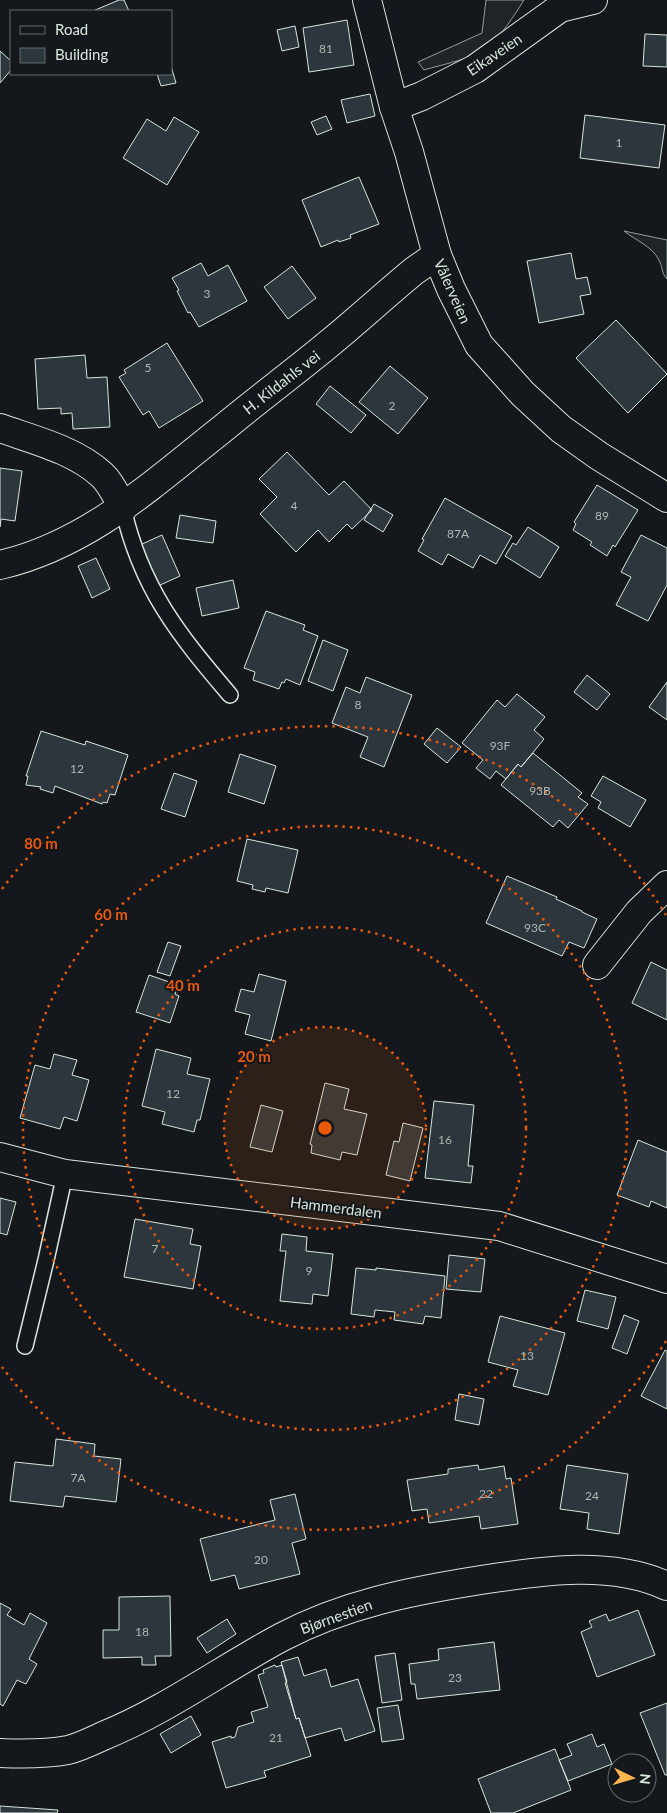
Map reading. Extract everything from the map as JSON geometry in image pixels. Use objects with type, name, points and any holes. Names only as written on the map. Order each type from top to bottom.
[{"type":"street","name":"Vålerveien","points":[[367,0],[394,106],[409,152],[437,255],[478,345],[523,394],[560,429],[599,456],[667,498]]},
{"type":"street","name":"Eikaveien","points":[[394,106],[422,96],[475,69],[559,4],[592,0]]},
{"type":"street","name":"H. Kildahls vei","points":[[0,565],[18,561],[56,547],[123,508],[288,377],[414,271],[437,255]]},
{"type":"street","points":[[0,428],[52,447],[78,459],[103,476],[123,508]]},
{"type":"street","points":[[597,965],[638,912],[667,885]]},
{"type":"street","name":"Hammerdalen","points":[[0,1157],[65,1174],[499,1226],[667,1279]]},
{"type":"street","name":"Bjørnestien","points":[[0,1753],[43,1754],[70,1750],[118,1730],[171,1703],[272,1643],[316,1620],[390,1596],[527,1573],[572,1570],[621,1572],[650,1579],[667,1586]]},
{"type":"lane","points":[[123,508],[130,537],[140,565],[157,599],[175,628],[230,695]]},
{"type":"lane","points":[[24,1346],[65,1174]]},
{"type":"shaded area","points":[[486,0],[524,0],[504,30],[483,51],[467,58],[424,70],[418,62],[482,33]]},
{"type":"shaded area","points":[[624,231],[667,240],[667,279],[656,255]]},
{"type":"building","points":[[119,0],[124,0],[129,10],[95,10]]},
{"type":"building","points":[[347,20],[354,65],[309,72],[303,28]]},
{"type":"building","points":[[295,26],[299,47],[282,51],[277,30]]},
{"type":"building","points":[[645,34],[667,35],[667,67],[643,66]]},
{"type":"building","points":[[0,51],[10,60],[10,71],[0,83]]},
{"type":"building","points":[[172,69],[176,83],[161,86],[157,75],[172,75]]},
{"type":"building","points":[[370,94],[375,116],[347,123],[341,100]]},
{"type":"building","points":[[585,115],[665,125],[659,168],[580,158]]},
{"type":"building","points":[[326,116],[332,129],[317,135],[311,122]]},
{"type":"building","points":[[174,117],[199,132],[167,185],[123,158],[147,119],[166,131]]},
{"type":"building","points":[[359,177],[379,224],[350,235],[351,238],[339,242],[338,240],[321,247],[302,200]]},
{"type":"building","points":[[571,253],[576,279],[587,277],[591,294],[580,296],[584,314],[539,323],[527,261]]},
{"type":"building","points":[[201,263],[208,276],[228,265],[247,301],[199,327],[190,312],[188,313],[172,278]]},
{"type":"building","points":[[292,266],[316,298],[288,319],[264,287]]},
{"type":"building","points":[[616,320],[667,374],[628,413],[576,358]]},
{"type":"building","points":[[167,343],[203,401],[159,428],[149,411],[143,415],[119,377],[126,373],[124,370]]},
{"type":"building","points":[[85,355],[87,378],[107,377],[110,427],[73,429],[72,413],[61,414],[61,408],[38,409],[35,359]]},
{"type":"building","points":[[390,366],[428,398],[398,434],[359,402]]},
{"type":"building","points":[[330,386],[366,415],[351,433],[316,404]]},
{"type":"building","points":[[287,452],[329,495],[344,481],[372,510],[352,529],[347,524],[329,542],[318,530],[296,552],[260,514],[277,497],[259,479]]},
{"type":"building","points":[[0,468],[22,471],[15,521],[1,519],[0,527]]},
{"type":"building","points":[[597,485],[638,510],[615,547],[613,545],[607,556],[590,545],[592,542],[573,530],[576,524],[574,522]]},
{"type":"building","points":[[445,498],[512,536],[496,564],[480,555],[473,568],[448,554],[442,565],[418,551],[424,540],[422,539]]},
{"type":"building","points":[[374,504],[393,515],[383,532],[364,520]]},
{"type":"building","points":[[180,515],[216,521],[213,543],[176,538]]},
{"type":"building","points":[[528,527],[559,547],[540,578],[505,556],[513,543],[516,545]]},
{"type":"building","points":[[162,535],[180,576],[158,586],[140,545]]},
{"type":"building","points":[[641,535],[667,548],[667,585],[648,621],[616,605],[631,577],[621,572]]},
{"type":"building","points":[[96,558],[110,589],[92,598],[78,566]]},
{"type":"building","points":[[233,580],[239,608],[202,616],[196,588]]},
{"type":"building","points":[[266,611],[305,625],[303,630],[318,636],[300,685],[286,679],[284,683],[282,682],[279,689],[253,680],[255,672],[244,668]]},
{"type":"building","points":[[323,640],[348,650],[333,691],[308,681]]},
{"type":"building","points":[[587,675],[610,694],[597,710],[574,692]]},
{"type":"building","points":[[366,677],[412,695],[384,767],[360,757],[368,737],[332,723],[346,687],[360,693]]},
{"type":"building","points":[[667,682],[667,720],[649,707]]},
{"type":"building","points":[[517,694],[545,717],[534,730],[544,739],[521,767],[518,764],[506,779],[496,771],[490,779],[476,768],[483,760],[462,743],[497,700],[505,707]]},
{"type":"building","points":[[437,728],[461,747],[447,763],[424,744]]},
{"type":"building","points":[[41,731],[85,745],[86,741],[128,755],[115,795],[110,794],[107,803],[103,802],[102,804],[55,786],[53,793],[40,789],[41,787],[26,785],[28,776],[26,776]]},
{"type":"building","points":[[533,753],[582,793],[578,797],[588,804],[568,828],[559,820],[553,827],[501,785],[518,764],[521,767]]},
{"type":"building","points":[[240,754],[276,766],[264,804],[228,792]]},
{"type":"building","points":[[174,773],[197,781],[185,817],[161,809]]},
{"type":"building","points":[[603,776],[646,800],[630,827],[598,808],[601,802],[591,796]]},
{"type":"building","points":[[247,839],[298,850],[288,893],[266,888],[265,892],[252,889],[253,885],[237,881]]},
{"type":"building","points":[[507,876],[557,897],[556,899],[597,919],[584,948],[569,942],[562,956],[486,923]]},
{"type":"building","points":[[168,942],[181,946],[170,976],[157,972]]},
{"type":"building","points":[[651,962],[667,970],[667,1020],[632,1003]]},
{"type":"building","points":[[259,974],[286,981],[271,1041],[245,1034],[250,1015],[235,1011],[241,989],[254,992]]},
{"type":"building","points":[[149,975],[178,985],[175,994],[179,996],[170,1023],[136,1012]]},
{"type":"building","points":[[156,1049],[191,1058],[187,1074],[210,1079],[200,1120],[197,1120],[194,1132],[162,1124],[165,1112],[142,1106]]},
{"type":"building","points":[[54,1054],[77,1060],[72,1075],[89,1080],[77,1121],[64,1117],[60,1129],[20,1118],[35,1065],[50,1069]]},
{"type":"building","points":[[325,1083],[349,1089],[344,1109],[367,1114],[357,1155],[342,1152],[340,1160],[311,1153],[312,1145],[310,1144]]},
{"type":"building","points":[[434,1101],[474,1105],[468,1166],[473,1166],[471,1183],[425,1178]]},
{"type":"building","points":[[261,1105],[283,1111],[272,1152],[250,1147]]},
{"type":"building","points":[[403,1123],[423,1128],[410,1181],[386,1175],[394,1141],[399,1142]]},
{"type":"building","points":[[638,1140],[667,1152],[667,1208],[651,1201],[649,1207],[617,1195]]},
{"type":"building","points":[[0,1198],[16,1202],[7,1235],[0,1233]]},
{"type":"building","points":[[135,1219],[193,1229],[190,1244],[201,1246],[193,1289],[124,1277]]},
{"type":"building","points":[[282,1234],[307,1237],[306,1251],[333,1254],[328,1296],[313,1294],[312,1304],[280,1301],[286,1251],[280,1251]]},
{"type":"building","points":[[449,1255],[485,1259],[481,1292],[446,1289]]},
{"type":"building","points":[[356,1268],[376,1270],[376,1268],[445,1276],[441,1318],[425,1316],[423,1324],[394,1320],[395,1312],[375,1310],[374,1317],[351,1314]]},
{"type":"building","points":[[585,1290],[616,1297],[608,1329],[577,1321]]},
{"type":"building","points":[[624,1315],[639,1321],[627,1354],[612,1348]]},
{"type":"building","points":[[500,1316],[565,1333],[548,1395],[513,1386],[518,1370],[488,1362]]},
{"type":"building","points":[[665,1350],[667,1351],[667,1409],[641,1396]]},
{"type":"building","points":[[459,1394],[484,1399],[479,1425],[455,1420]]},
{"type":"building","points":[[56,1439],[95,1444],[94,1456],[121,1459],[116,1502],[65,1496],[63,1507],[10,1501],[15,1462],[53,1466]]},
{"type":"building","points":[[478,1465],[479,1470],[504,1466],[506,1479],[511,1478],[518,1524],[481,1529],[479,1516],[429,1523],[427,1509],[412,1511],[407,1480],[448,1474],[448,1469]]},
{"type":"building","points":[[567,1465],[628,1474],[619,1534],[587,1529],[589,1513],[560,1509]]},
{"type":"building","points":[[295,1494],[306,1539],[292,1543],[300,1574],[239,1589],[235,1575],[211,1581],[200,1539],[275,1520],[270,1500]]},
{"type":"building","points":[[170,1596],[171,1656],[155,1656],[156,1665],[142,1665],[142,1657],[103,1658],[103,1630],[119,1630],[119,1597]]},
{"type":"building","points":[[0,1603],[11,1609],[7,1615],[24,1625],[30,1613],[47,1623],[29,1659],[37,1664],[26,1684],[17,1680],[3,1706],[0,1704]]},
{"type":"building","points":[[638,1610],[655,1655],[597,1677],[581,1632],[592,1627],[589,1621],[606,1614],[609,1621]]},
{"type":"building","points":[[227,1619],[236,1634],[207,1653],[197,1638]]},
{"type":"building","points":[[494,1642],[500,1690],[417,1699],[415,1684],[411,1684],[409,1664],[439,1660],[438,1649]]},
{"type":"building","points":[[395,1653],[402,1700],[382,1703],[375,1656]]},
{"type":"building","points":[[298,1657],[304,1676],[326,1669],[331,1687],[358,1679],[375,1731],[345,1741],[341,1728],[305,1738],[299,1718],[296,1719],[281,1662]]},
{"type":"building","points":[[275,1665],[276,1667],[282,1665],[287,1682],[285,1683],[296,1719],[299,1718],[311,1756],[264,1771],[266,1777],[226,1788],[212,1742],[231,1736],[231,1738],[235,1737],[238,1727],[254,1722],[251,1712],[268,1707],[258,1675],[264,1673],[263,1670]]},
{"type":"building","points":[[667,1703],[667,1775],[665,1775],[640,1713]]},
{"type":"building","points":[[398,1705],[404,1739],[382,1742],[377,1708]]},
{"type":"building","points":[[191,1716],[201,1735],[171,1753],[160,1734]]},
{"type":"building","points":[[592,1734],[597,1747],[604,1744],[608,1753],[607,1766],[568,1781],[559,1760],[572,1755],[567,1744]]},
{"type":"building","points":[[555,1749],[571,1790],[513,1813],[491,1813],[478,1779]]},
{"type":"building","points":[[0,1806],[58,1810],[57,1813],[0,1813]]}]
